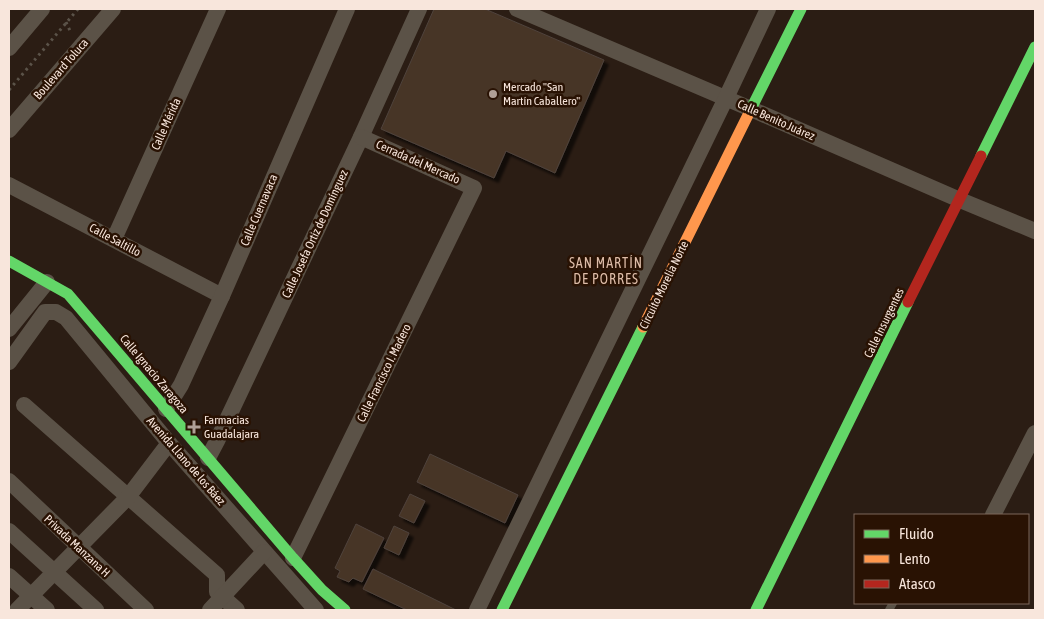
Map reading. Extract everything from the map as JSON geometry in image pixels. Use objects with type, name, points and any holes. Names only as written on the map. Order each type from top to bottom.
[{"type":"street","points":[[9,48],[42,9]]},
{"type":"street","name":"Boulevard Toluca","points":[[9,130],[114,9]]},
{"type":"street","name":"Calle Mérida","points":[[114,239],[218,9]]},
{"type":"street","name":"Calle Cuernavaca","points":[[166,409],[181,385],[222,296],[347,9]]},
{"type":"street","name":"Calle Josefa Ortiz de Domínguez","points":[[208,458],[218,441],[361,137],[419,9]]},
{"type":"street","name":"Calle Benito Juárez","points":[[518,9],[1035,231]]},
{"type":"street","name":"Circuito Morelia Norte","points":[[478,610],[768,9]]},
{"type":"street","name":"Circuito Morelia Norte","points":[[502,610],[801,9]]},
{"type":"street","name":"Calle Insurgentes","points":[[756,610],[1035,47]]},
{"type":"street","name":"Cerrada del Mercado","points":[[361,137],[474,188]]},
{"type":"street","name":"Calle Saltillo","points":[[9,185],[222,296]]},
{"type":"street","name":"Calle Francisco I. Madero","points":[[293,558],[474,188]]},
{"type":"street","name":"Calle Ignacio Zaragoza","points":[[9,262],[68,294],[293,558],[322,590],[345,610]]},
{"type":"street","points":[[9,329],[46,282]]},
{"type":"street","name":"Avenida Llano de los Báez","points":[[9,362],[46,312],[56,312],[66,318],[170,443],[316,610]]},
{"type":"street","points":[[24,405],[216,575],[217,592],[237,610]]},
{"type":"street","points":[[994,514],[1035,433]]},
{"type":"street","points":[[17,610],[128,497],[170,443]]},
{"type":"street","name":"Privada Manzana H","points":[[9,481],[146,610]]},
{"type":"street","points":[[9,531],[96,610]]},
{"type":"street","points":[[506,551],[527,560]]},
{"type":"street","points":[[210,610],[264,552]]},
{"type":"street","points":[[9,576],[47,610]]},
{"type":"path","points":[[9,90],[77,10],[72,9]]},
{"type":"building","name":"Mercado \"San Martín Caballero\"","points":[[434,9],[485,9],[604,60],[555,173],[506,151],[494,178],[381,129]]},
{"type":"building","points":[[430,454],[518,495],[505,523],[417,482]]},
{"type":"building","points":[[410,494],[425,501],[414,523],[399,516]]},
{"type":"building","points":[[356,524],[384,538],[362,582],[353,578],[349,582],[337,577],[340,571],[335,568]]},
{"type":"building","points":[[394,526],[409,533],[399,555],[384,548]]},
{"type":"building","points":[[373,569],[456,610],[407,610],[363,589]]},
{"type":"traffic: fast","points":[[750,111],[801,9]]},
{"type":"traffic: fast","points":[[981,156],[1035,47]]},
{"type":"traffic: fast","points":[[9,261],[68,294],[293,558],[322,590],[345,610]]},
{"type":"traffic: fast","points":[[756,610],[908,302]]},
{"type":"traffic: fast","points":[[502,610],[643,327]]},
{"type":"traffic: slow","points":[[643,327],[750,111]]},
{"type":"traffic: jam","points":[[908,302],[981,156]]},
{"type":"place","name":"Mercado \"San Martín Caballero\"","points":[[493,94]]},
{"type":"place","name":"Farmacias Guadalajara","points":[[194,427]]},
{"type":"district","name":"SAN MARTÍN DE PORRES","points":[[606,272]]}]
